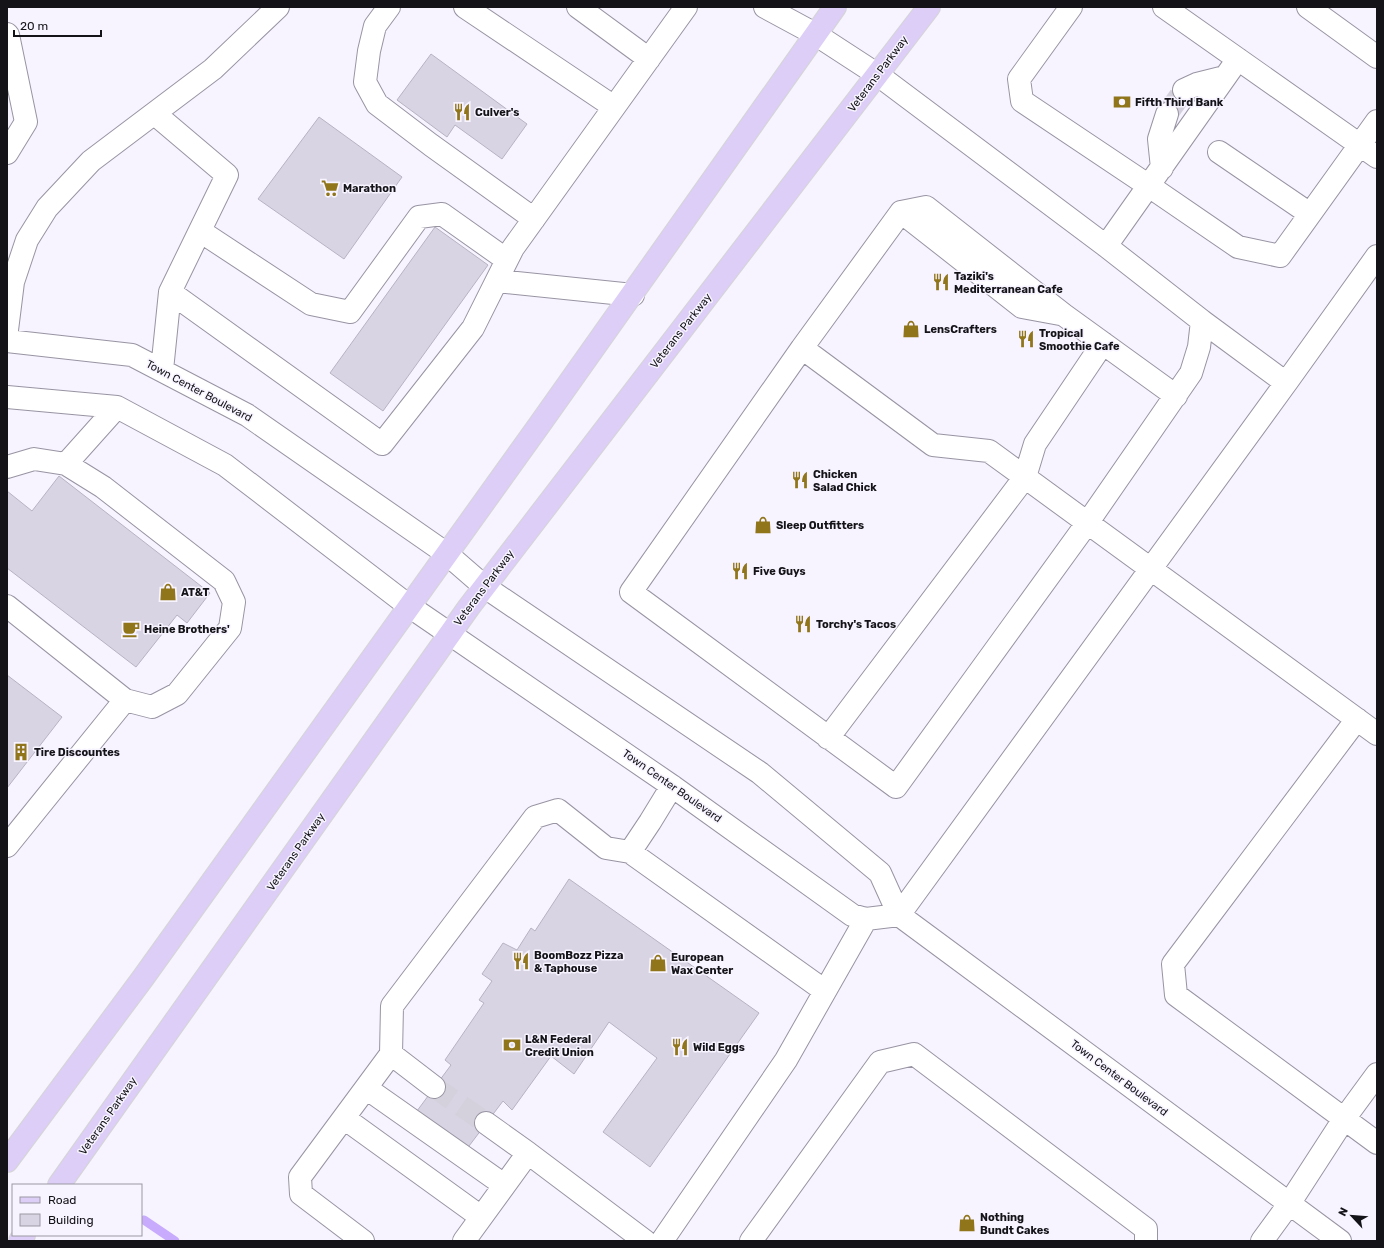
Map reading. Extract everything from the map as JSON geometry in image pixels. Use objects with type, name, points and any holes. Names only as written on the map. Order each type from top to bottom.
[{"type":"main road","points":[[7,1161],[143,978],[410,606],[633,294],[835,7]]},
{"type":"main road","name":"Veterans Parkway","points":[[60,1184],[450,633],[929,7]]},
{"type":"street","points":[[7,330],[13,282],[27,240],[47,208],[91,161],[213,69],[278,7]]},
{"type":"street","points":[[389,7],[375,26],[369,52],[365,82],[377,104],[431,145],[534,218]]},
{"type":"street","points":[[464,7],[614,107]]},
{"type":"street","points":[[578,7],[649,59]]},
{"type":"street","points":[[170,292],[382,444],[473,328],[513,248],[686,7]]},
{"type":"street","points":[[765,7],[815,34],[878,75],[1106,246],[1202,321],[1286,382]]},
{"type":"street","points":[[1070,7],[1019,80],[1022,102],[1238,247],[1280,256],[1310,214],[1368,151],[1377,121]]},
{"type":"street","points":[[1164,7],[1368,151]]},
{"type":"street","points":[[1308,7],[1377,57]]},
{"type":"street","points":[[7,34],[26,122],[7,153]]},
{"type":"street","points":[[1106,246],[1238,59]]},
{"type":"street","points":[[1184,90],[1197,84],[1226,77]]},
{"type":"street","points":[[155,114],[227,175],[170,292],[162,370]]},
{"type":"street","points":[[1162,168],[1159,139],[1167,114]]},
{"type":"street","points":[[1219,152],[1310,214]]},
{"type":"street","points":[[1176,396],[1064,315],[926,207],[901,212],[802,348],[631,592],[896,787],[1088,522],[1176,396],[1191,373],[1199,348],[1202,321]]},
{"type":"street","points":[[200,231],[312,304],[350,312],[419,217],[442,214],[507,260]]},
{"type":"street","points":[[899,915],[1377,256]]},
{"type":"street","points":[[497,281],[633,294]]},
{"type":"street","name":"Town Center Boulevard","points":[[7,341],[132,355],[247,415],[447,554],[485,587],[760,773],[880,873],[899,915],[1340,1241]]},
{"type":"street","points":[[828,738],[1026,477],[1035,444],[1103,343]]},
{"type":"street","points":[[802,348],[933,445],[989,451],[1377,734]]},
{"type":"street","points":[[7,397],[117,407],[225,465],[410,606]]},
{"type":"street","points":[[66,464],[117,407]]},
{"type":"street","points":[[7,467],[34,459],[66,464],[103,487],[224,581],[234,602],[230,628],[177,694],[152,707],[125,700],[7,606]]},
{"type":"street","name":"Town Center Boulevard","points":[[410,606],[672,786],[852,915],[866,919],[899,915]]},
{"type":"street","points":[[7,846],[125,700]]},
{"type":"street","points":[[1357,719],[1173,964],[1176,995],[1377,1143]]},
{"type":"street","points":[[630,852],[672,786]]},
{"type":"street","points":[[363,1241],[301,1194],[300,1177],[391,1054],[392,1006],[535,817],[558,810],[606,848],[630,852],[825,992]]},
{"type":"street","points":[[662,1241],[786,1060],[866,919]]},
{"type":"street","points":[[391,1054],[434,1087]]},
{"type":"street","points":[[751,1241],[880,1062],[914,1054],[1146,1229],[1146,1241]]},
{"type":"street","points":[[1262,1241],[1289,1204],[1344,1119],[1377,1074]]},
{"type":"street","points":[[366,1088],[504,1185]]},
{"type":"street","points":[[344,1118],[481,1218]]},
{"type":"street","points":[[486,1123],[645,1241]]},
{"type":"street","points":[[464,1241],[528,1153]]},
{"type":"building","name":"Culver's","points":[[431,54],[527,124],[502,159],[455,125],[447,137],[397,100]]},
{"type":"building","name":"Marathon","points":[[319,117],[402,177],[344,259],[258,199]]},
{"type":"building","points":[[435,227],[488,265],[383,411],[330,373]]},
{"type":"building","points":[[59,476],[210,593],[187,623],[177,615],[136,667],[7,568],[7,491],[32,511]]},
{"type":"building","name":"Tire Discountes","points":[[7,675],[62,717],[7,788]]},
{"type":"building","points":[[569,879],[759,1013],[650,1167],[603,1132],[657,1058],[609,1022],[574,1074],[551,1056],[512,1110],[503,1101],[466,1150],[414,1115],[451,1065],[445,1060],[484,1003],[479,1000],[492,981],[482,974],[503,943],[517,950],[531,928],[535,931]]},
{"type":"waterway","points":[[144,1220],[175,1241]]},
{"type":"tunnel","points":[[1167,114],[1184,90]]},
{"type":"tunnel","points":[[434,1087],[486,1123]]},
{"type":"place","name":"Fifth Third Bank","points":[[1122,102]]},
{"type":"place","name":"Culver's","points":[[462,112]]},
{"type":"place","name":"Marathon","points":[[330,188]]},
{"type":"place","name":"Taziki's Mediterranean Cafe","points":[[941,282]]},
{"type":"place","name":"LensCrafters","points":[[911,329]]},
{"type":"place","name":"Tropical Smoothie Cafe","points":[[1026,339]]},
{"type":"place","name":"Chicken Salad Chick","points":[[800,480]]},
{"type":"place","name":"Sleep Outfitters","points":[[763,525]]},
{"type":"place","name":"Five Guys","points":[[740,571]]},
{"type":"place","name":"AT&T","points":[[168,592]]},
{"type":"place","name":"Torchy's Tacos","points":[[803,624]]},
{"type":"place","name":"Heine Brothers'","points":[[131,629]]},
{"type":"place","name":"Tire Discountes","points":[[21,752]]},
{"type":"place","name":"BoomBozz Pizza & Taphouse","points":[[521,961]]},
{"type":"place","name":"European Wax Center","points":[[658,963]]},
{"type":"place","name":"L&N Federal Credit Union","points":[[512,1045]]},
{"type":"place","name":"Wild Eggs","points":[[680,1047]]},
{"type":"place","name":"Nothing Bundt Cakes","points":[[967,1223]]}]
